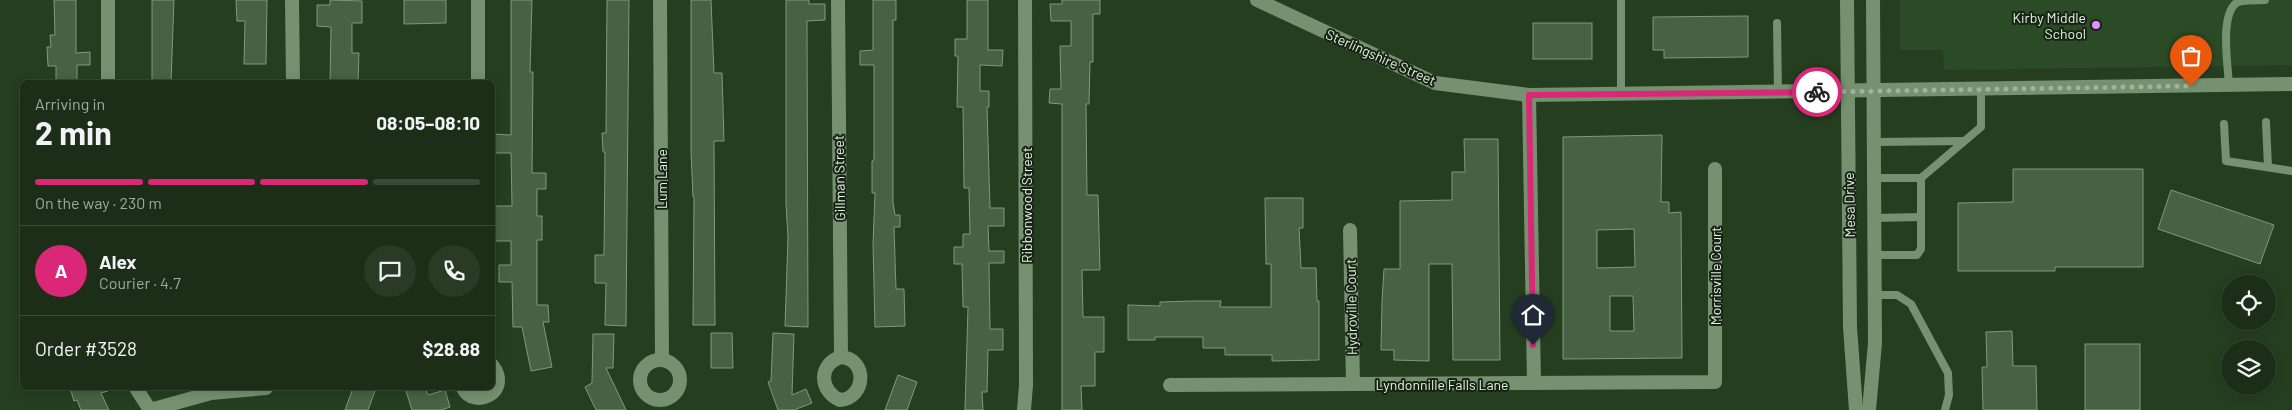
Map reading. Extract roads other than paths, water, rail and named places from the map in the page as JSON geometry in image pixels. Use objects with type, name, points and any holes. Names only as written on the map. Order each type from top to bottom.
[{"type":"street","points":[[108,0],[108,80]]},
{"type":"street","points":[[292,0],[293,80]]},
{"type":"street","points":[[478,0],[478,80]]},
{"type":"street","name":"Lum Lane","points":[[660,0],[662,359]]},
{"type":"street","name":"Gillman Street","points":[[838,0],[841,357]]},
{"type":"street","name":"Ribbonwood Street","points":[[1024,410],[1026,385],[1025,0]]},
{"type":"street","name":"Sterlingshire Street","points":[[1256,0],[1435,83],[1529,95],[1873,92],[2292,84]]},
{"type":"street","name":"Mesa Drive","points":[[1847,0],[1850,327],[1856,410]]},
{"type":"street","name":"Mesa Drive","points":[[1869,410],[1875,343],[1872,0]]},
{"type":"street","points":[[1529,95],[1534,383]]},
{"type":"street","name":"Morrisville Court","points":[[1715,169],[1715,382]]},
{"type":"street","name":"Hydroville Court","points":[[1350,230],[1353,384]]},
{"type":"street","points":[[464,390],[468,397],[475,401],[482,402],[489,399],[498,386],[498,378],[495,372]]},
{"type":"street","name":"Lyndonnille Falls Lane","points":[[1170,385],[1715,382]]},
{"type":"street","points":[[137,390],[150,410],[211,392],[238,390]]},
{"type":"lane","points":[[1621,0],[1621,95]]},
{"type":"lane","points":[[2229,86],[2226,21],[2231,7],[2240,1],[2265,0]]},
{"type":"lane","points":[[1777,23],[1778,93]]},
{"type":"lane","points":[[1874,178],[1921,178],[1981,127],[1981,90]]},
{"type":"lane","points":[[2266,122],[2268,167]]},
{"type":"lane","points":[[2224,124],[2226,161],[2292,170]]},
{"type":"lane","points":[[1874,142],[1964,141]]},
{"type":"lane","points":[[1874,255],[1917,255],[1921,249],[1921,178]]},
{"type":"lane","points":[[1874,218],[1921,217]]},
{"type":"lane","points":[[1874,295],[1897,295],[1911,304],[1948,372],[1949,395],[1945,410]]},
{"type":"place","name":"Kirby Middle School","points":[[2096,25]]}]
